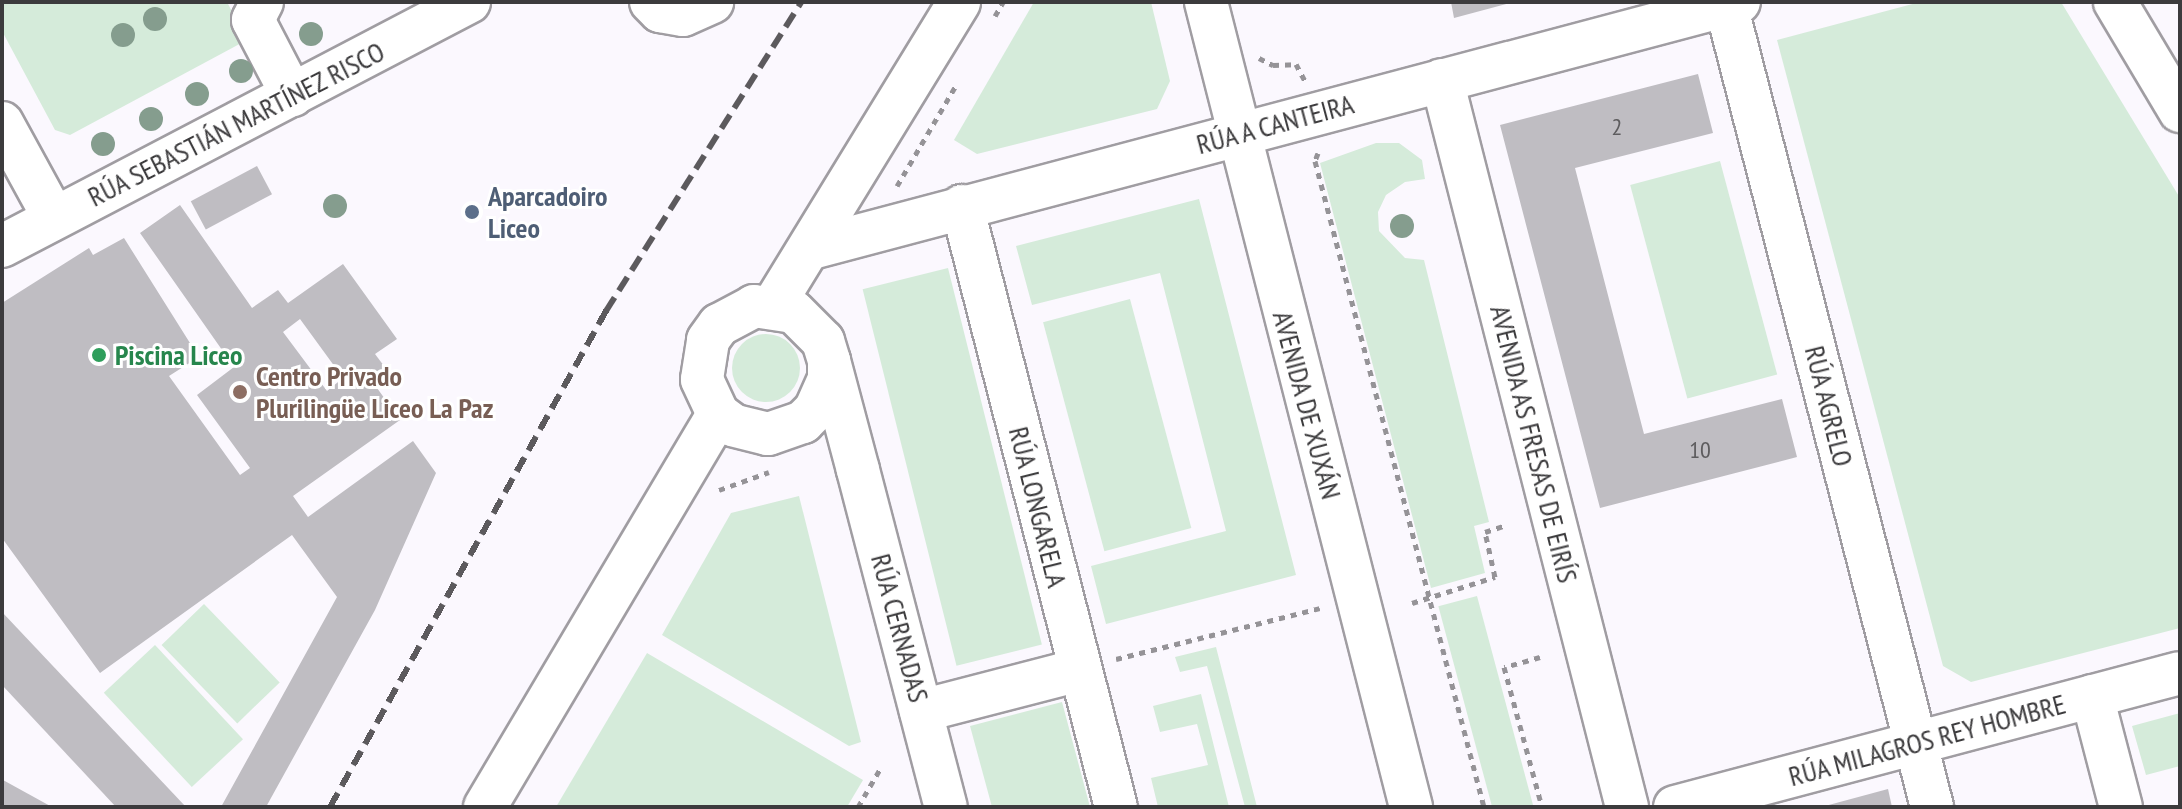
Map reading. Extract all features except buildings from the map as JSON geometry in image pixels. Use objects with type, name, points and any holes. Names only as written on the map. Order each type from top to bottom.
[{"type":"street","points":[[262,2],[253,20],[292,95]]},
{"type":"street","name":"RÚA SEBASTIÁN MARTÍNEZ RISCO","points":[[2,246],[469,2]]},
{"type":"street","points":[[651,2],[660,11],[683,15],[712,2]]},
{"type":"street","points":[[773,306],[812,248],[959,2]]},
{"type":"street","name":"AVENIDA DE XUXÁN","points":[[1206,2],[1237,134],[1411,807]]},
{"type":"street","points":[[2115,2],[2180,111]]},
{"type":"street","name":"RÚA A CANTEIRA","points":[[812,248],[1709,6]]},
{"type":"street","name":"RÚA AGRELO","points":[[1709,6],[1917,744],[1932,807]]},
{"type":"street","name":"AVENIDA AS FRESAS DE EIRÍS","points":[[1442,80],[1627,807]]},
{"type":"street","points":[[2,123],[54,218]]},
{"type":"street","name":"RÚA LONGARELA","points":[[962,206],[1090,666],[1116,807]]},
{"type":"street","points":[[773,306],[811,324],[829,361],[824,395],[803,422],[786,430],[759,433],[733,425],[718,414],[702,379],[708,340],[735,313],[773,306]]},
{"type":"street","name":"RÚA CERNADAS","points":[[829,361],[946,807]]},
{"type":"street","points":[[485,807],[718,414]]},
{"type":"street","points":[[803,422],[853,450]]},
{"type":"street","points":[[921,711],[1090,666]]},
{"type":"street","name":"RÚA MILAGROS REY HOMBRE","points":[[1675,807],[1771,795],[1917,744],[2180,673]]},
{"type":"street","points":[[2092,696],[2121,807]]},
{"type":"path","points":[[1252,49],[1273,65],[1296,64],[1302,71]]},
{"type":"path","points":[[1320,146],[1315,161],[1484,807]]},
{"type":"path","points":[[1412,603],[1495,577],[1485,532],[1506,525]]},
{"type":"path","points":[[1090,666],[1320,608]]},
{"type":"path","points":[[1540,657],[1504,667],[1542,807]]},
{"type":"path","points":[[858,807],[880,769]]},
{"type":"green space","points":[[2,2],[227,2],[247,40],[70,135],[55,130],[2,31]]},
{"type":"green space","points":[[1034,2],[1151,2],[1170,81],[1157,109],[977,154],[954,140]]},
{"type":"green space","points":[[1920,2],[2061,2],[2180,198],[2180,628],[1971,682],[1943,666],[1777,40]]},
{"type":"green space","points":[[1376,143],[1399,143],[1422,160],[1425,179],[1405,182],[1386,195],[1378,212],[1379,231],[1405,258],[1424,260],[1489,522],[1474,526],[1485,573],[1431,588],[1320,163]]},
{"type":"green space","points":[[1720,161],[1777,374],[1687,399],[1630,185]]},
{"type":"green space","points":[[1199,199],[1296,575],[1106,624],[1091,566],[1226,531],[1160,273],[1032,305],[1016,246]]},
{"type":"green space","points":[[948,268],[1042,644],[956,666],[863,289]]},
{"type":"green space","points":[[1130,299],[1191,528],[1104,551],[1043,322]]},
{"type":"green space","points":[[766,334],[779,336],[790,344],[798,355],[798,381],[790,392],[779,400],[766,402],[753,400],[742,392],[734,381],[732,368],[734,355],[742,344],[753,336]]},
{"type":"green space","points":[[799,496],[861,742],[849,746],[662,635],[731,513]]},
{"type":"green space","points":[[1477,596],[1533,807],[1492,807],[1438,606]]},
{"type":"green space","points":[[204,604],[280,682],[237,723],[162,645]]},
{"type":"green space","points":[[155,645],[243,739],[192,787],[104,693]]},
{"type":"green space","points":[[1216,647],[1257,807],[1245,807],[1207,666],[1180,672],[1175,657]]},
{"type":"green space","points":[[647,653],[863,780],[847,807],[556,807]]},
{"type":"green space","points":[[1201,694],[1229,807],[1158,807],[1151,778],[1208,765],[1197,724],[1160,732],[1153,706]]},
{"type":"green space","points":[[1062,702],[1090,807],[992,807],[970,726]]},
{"type":"green space","points":[[2180,713],[2180,766],[2146,775],[2132,726]]},
{"type":"railway","points":[[330,807],[606,311],[801,2]]},
{"type":"place","name":"Aparcadoiro Liceo","points":[[472,212]]},
{"type":"place","name":"Piscina Liceo","points":[[99,355]]},
{"type":"place","name":"Centro Privado Plurilingüe Liceo La Paz","points":[[240,392]]}]
